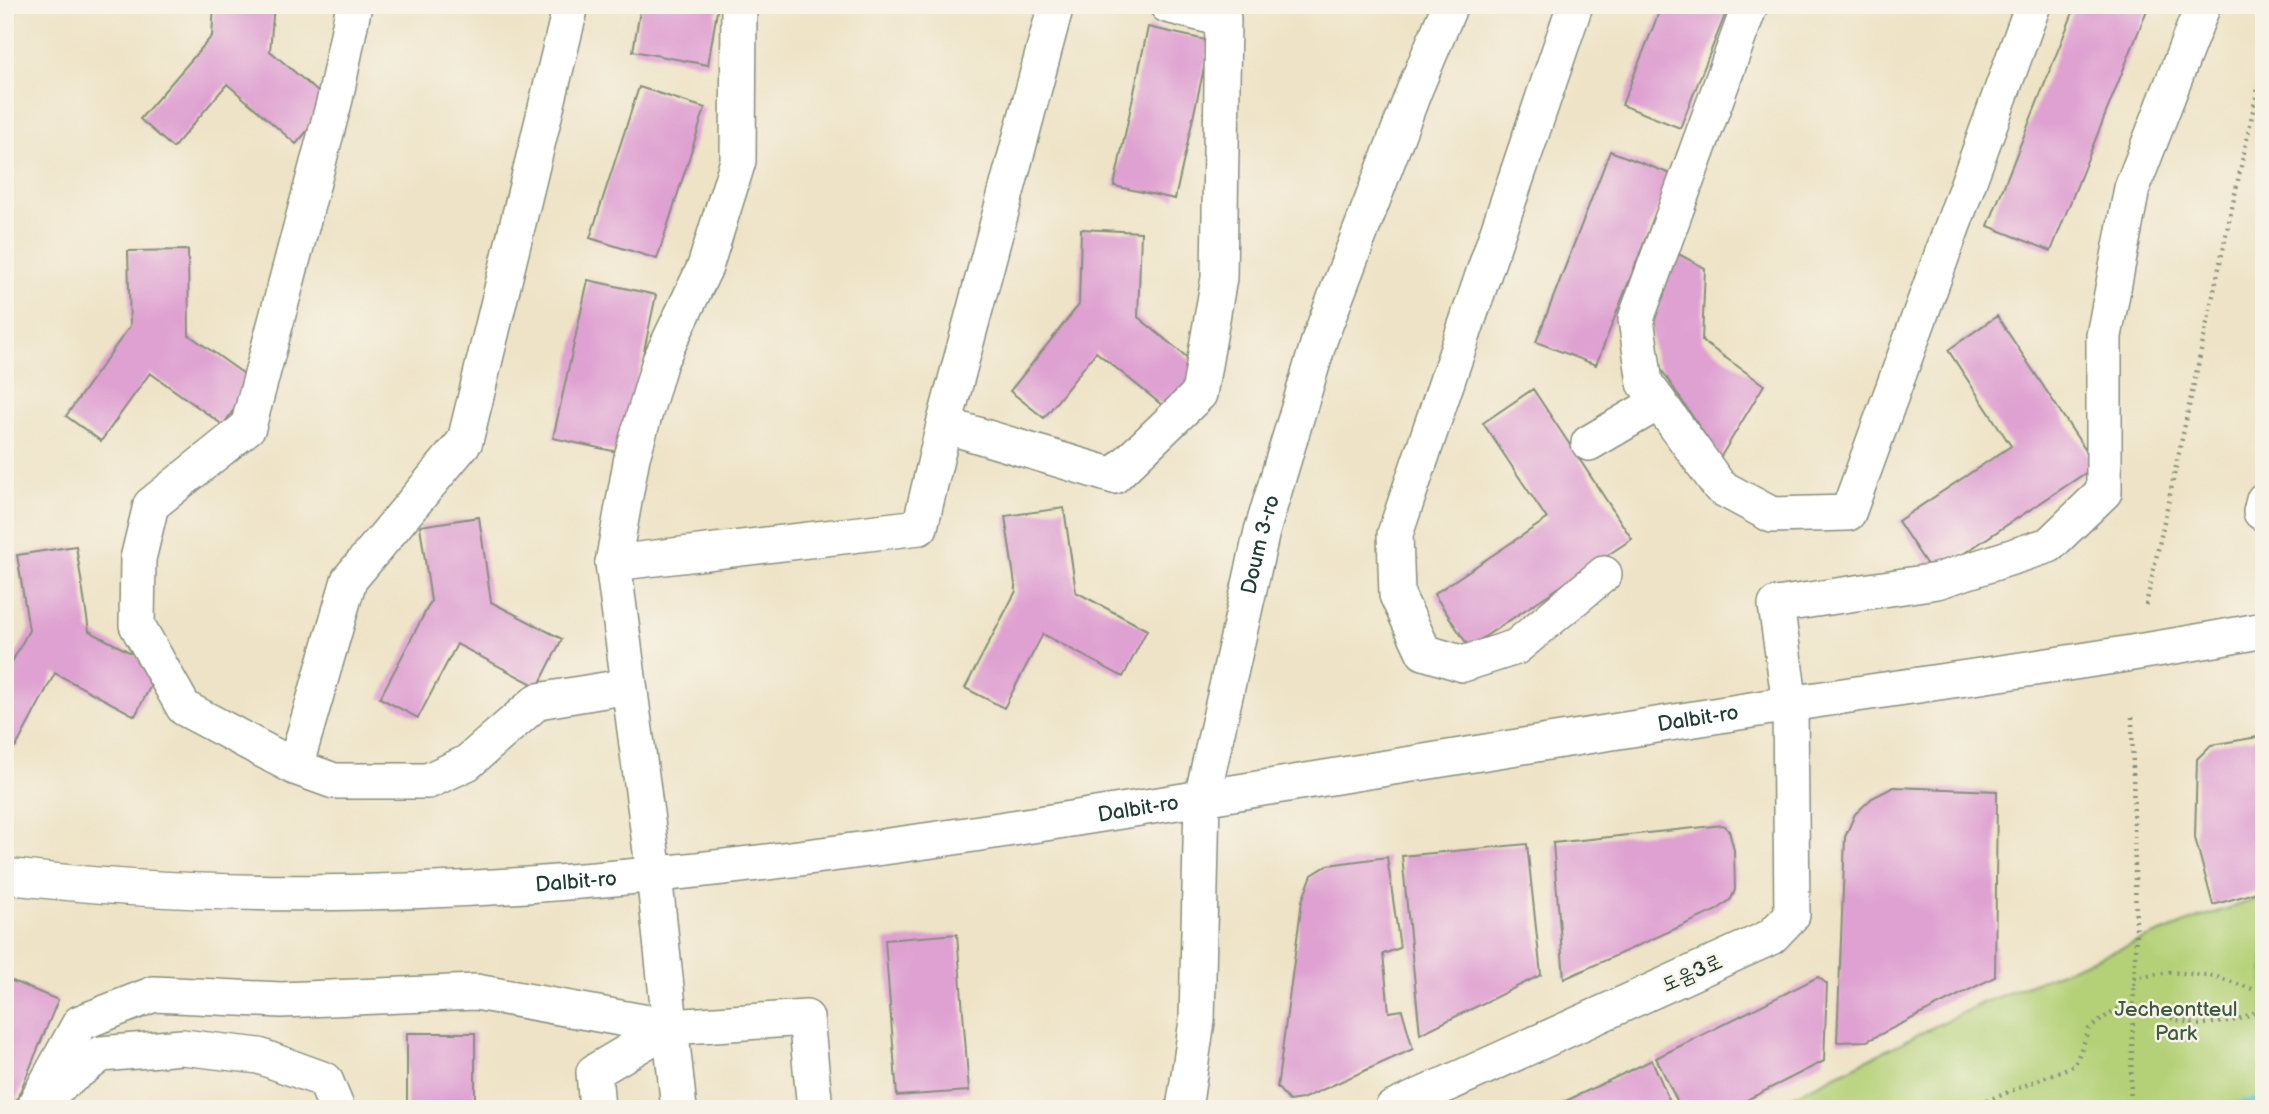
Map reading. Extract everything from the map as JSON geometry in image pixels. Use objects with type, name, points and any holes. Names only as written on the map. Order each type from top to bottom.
[{"type":"street","points":[[354,5],[335,99],[248,427],[151,505],[138,559],[137,625],[184,708],[295,767],[334,781],[428,781],[467,763],[538,701],[629,686]]},
{"type":"street","points":[[295,767],[349,580],[465,441],[571,5]]},
{"type":"street","points":[[679,1109],[654,874],[613,563],[632,457],[660,361],[705,267],[738,162],[739,5]]},
{"type":"street","points":[[613,563],[920,527],[944,425],[1056,5]]},
{"type":"street","points":[[944,425],[1114,476],[1199,394],[1219,278],[1223,19],[1167,5]]},
{"type":"street","name":"Doum 3-ro","points":[[1184,1109],[1196,1021],[1202,798],[1262,531],[1320,338],[1414,91],[1450,5]]},
{"type":"street","points":[[1575,5],[1395,534],[1398,595],[1424,652],[1463,664],[1516,647],[1604,574]]},
{"type":"street","points":[[1750,5],[1636,318],[1645,383],[1720,487],[1772,515],[1848,513],[2033,5]]},
{"type":"street","name":"도움3로","points":[[1392,1109],[1771,937],[1793,915],[1790,704],[1776,605],[1937,581],[2049,545],[2104,492],[2104,336],[2132,188],[2203,5]]},
{"type":"street","points":[[1589,443],[1659,402]]},
{"type":"street","name":"Dalbit-ro","points":[[5,876],[70,883],[267,894],[524,885],[654,874],[890,848],[1790,704],[2121,657],[2264,630]]},
{"type":"street","points":[[36,1105],[80,1023],[154,994],[281,1000],[476,992],[670,1027],[806,1018],[815,1109]]},
{"type":"street","points":[[597,1109],[594,1072],[670,1027]]},
{"type":"street","points":[[36,1105],[101,1054],[182,1047],[259,1056],[325,1080],[337,1109]]},
{"type":"path","points":[[2146,605],[2264,61]]},
{"type":"path","points":[[2130,1109],[2137,928],[2133,717]]},
{"type":"path","points":[[2134,978],[2170,972],[2214,976],[2264,993]]},
{"type":"path","points":[[1967,1109],[2075,1065],[2089,1029],[2116,1009],[2138,1009],[2197,1025],[2235,1020],[2264,1009]]},
{"type":"green space","name":"Jecheontteul Park","points":[[2264,897],[2264,1109],[1767,1109],[1982,1003],[2201,917]]},
{"type":"building","points":[[214,5],[274,5],[270,51],[331,103],[296,144],[227,84],[173,148],[140,119],[212,36]]},
{"type":"building","points":[[641,5],[718,5],[708,65],[633,51]]},
{"type":"building","points":[[1662,5],[1729,5],[1680,128],[1622,105]]},
{"type":"building","points":[[2076,5],[2149,5],[2051,251],[1988,226]]},
{"type":"building","points":[[1148,27],[1210,41],[1175,199],[1114,186]]},
{"type":"building","points":[[639,87],[705,108],[657,259],[590,238]]},
{"type":"building","points":[[1610,151],[1671,174],[1596,365],[1536,342]]},
{"type":"building","points":[[1081,229],[1141,232],[1138,317],[1200,368],[1167,409],[1096,352],[1044,418],[1010,391],[1079,305]]},
{"type":"building","points":[[188,250],[189,335],[254,381],[223,425],[150,373],[101,441],[66,416],[130,326],[128,251]]},
{"type":"building","points":[[1671,250],[1705,268],[1702,341],[1764,385],[1720,458],[1655,360],[1650,323]]},
{"type":"building","points":[[588,280],[656,295],[622,453],[553,438]]},
{"type":"building","points":[[1997,316],[2096,466],[1933,574],[1898,521],[2011,446],[1948,350]]},
{"type":"building","points":[[1533,389],[1632,539],[1469,647],[1434,594],[1547,519],[1483,423]]},
{"type":"building","points":[[1064,508],[1076,592],[1147,630],[1123,677],[1043,634],[1004,708],[965,688],[1016,591],[1005,516]]},
{"type":"building","points":[[479,517],[491,602],[562,639],[538,687],[457,644],[418,718],[380,698],[431,601],[420,526]]},
{"type":"building","points":[[76,546],[89,631],[160,668],[135,716],[55,673],[16,747],[5,742],[5,675],[29,630],[17,555]]},
{"type":"building","points":[[2264,736],[2264,890],[2213,905],[2195,838],[2197,759],[2211,745]]},
{"type":"building","points":[[1894,787],[1997,791],[1995,977],[1867,1041],[1837,1042],[1845,837],[1855,814],[1872,798]]},
{"type":"building","points":[[1723,825],[1729,831],[1734,850],[1735,890],[1731,899],[1717,910],[1564,979],[1553,843]]},
{"type":"building","points":[[1527,844],[1541,975],[1420,1034],[1402,856]]},
{"type":"building","points":[[1387,857],[1400,948],[1383,954],[1389,1012],[1402,1010],[1413,1049],[1302,1099],[1289,1101],[1277,1087],[1302,901],[1312,875],[1328,865]]},
{"type":"building","points":[[957,934],[969,1091],[897,1096],[885,940]]},
{"type":"building","points":[[1818,977],[1827,984],[1824,1061],[1729,1109],[1681,1109],[1656,1058]]},
{"type":"building","points":[[5,978],[58,1000],[13,1109],[5,1109]]},
{"type":"building","points":[[407,1033],[475,1033],[475,1109],[407,1109]]},
{"type":"building","points":[[1652,1060],[1673,1109],[1549,1109]]},
{"type":"waterway","points":[[2223,1109],[2264,1101]]}]
